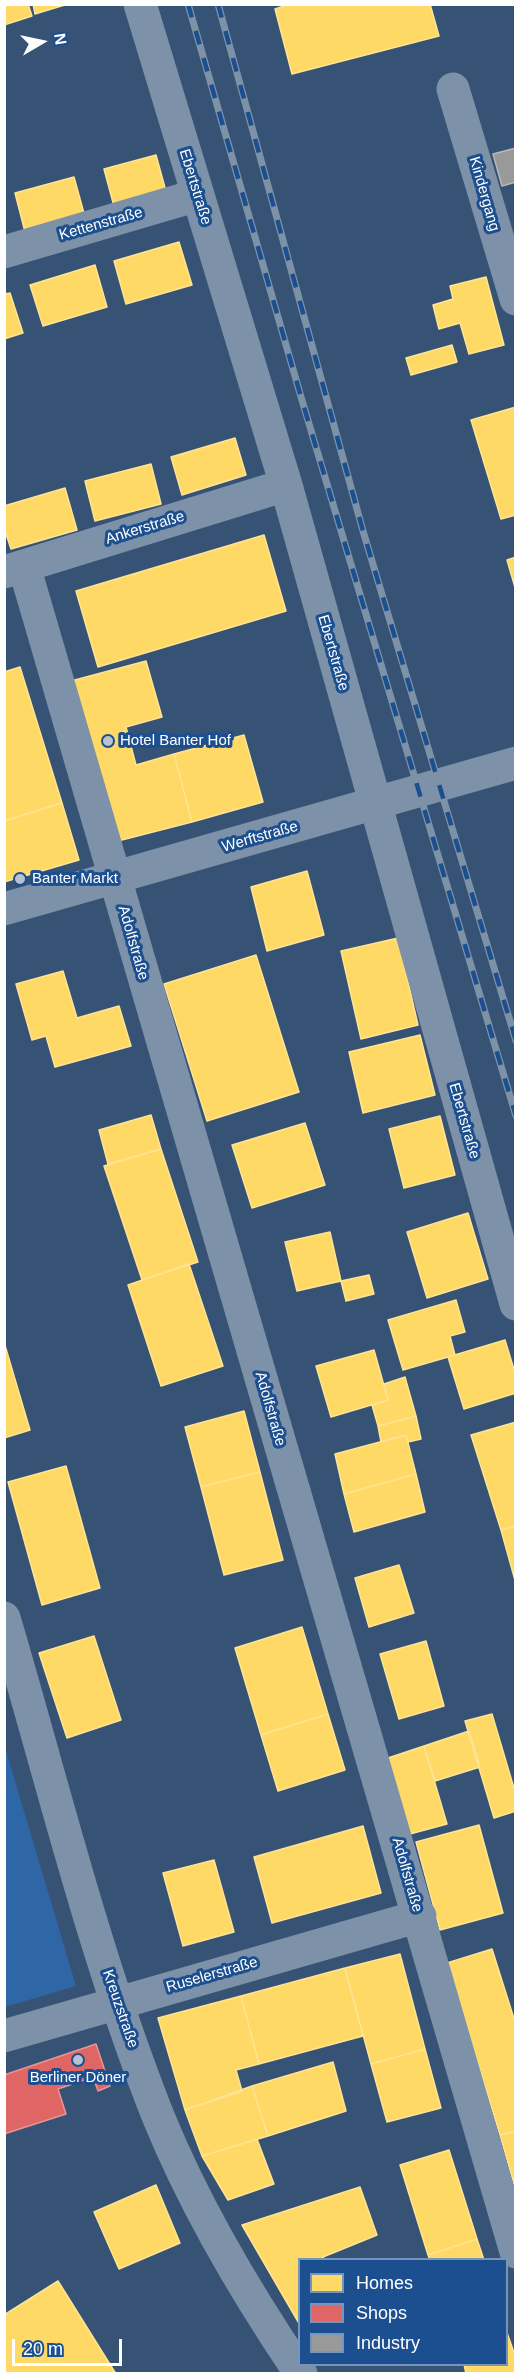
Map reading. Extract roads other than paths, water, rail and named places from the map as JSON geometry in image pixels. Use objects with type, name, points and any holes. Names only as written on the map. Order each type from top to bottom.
[{"type":"street","name":"Ebertstraße","points":[[140,4],[286,485],[516,1304]]},
{"type":"street","name":"Kindergang","points":[[453,89],[516,299]]},
{"type":"street","name":"Kettenstraße","points":[[4,252],[198,195]]},
{"type":"street","name":"Ankerstraße","points":[[14,569],[286,485]]},
{"type":"street","name":"Adolfstraße","points":[[14,569],[113,878],[420,1917],[516,2252]]},
{"type":"street","name":"Werftstraße","points":[[4,909],[516,763]]},
{"type":"street","name":"Kreuzstraße","points":[[4,1618],[116,2002],[159,2118],[209,2224],[265,2320],[301,2373]]},
{"type":"street","name":"Ruselerstraße","points":[[4,2036],[116,2002],[420,1917]]},
{"type":"railway","points":[[188,4],[301,397],[516,1116]]},
{"type":"railway","points":[[218,4],[363,531],[516,1041]]},
{"type":"place","name":"Hotel Banter Hof","points":[[108,741]]},
{"type":"place","name":"Banter Markt","points":[[20,879]]},
{"type":"place","name":"Berliner Döner","points":[[78,2060]]}]
